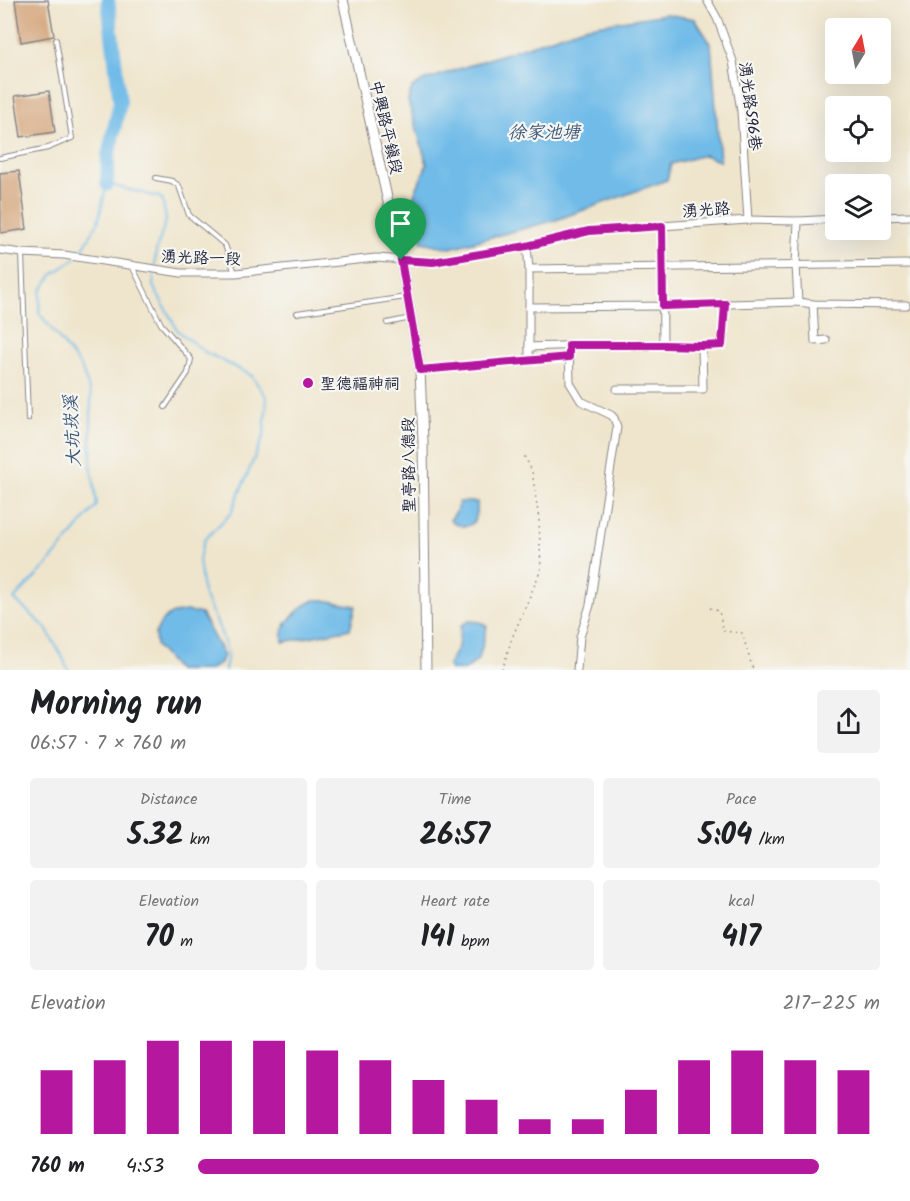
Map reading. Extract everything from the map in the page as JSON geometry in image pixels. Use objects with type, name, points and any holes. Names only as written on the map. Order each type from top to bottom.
[{"type":"street","name":"中興路平鎮段","points":[[343,0],[401,260]]},
{"type":"street","name":"湧光路596巷","points":[[707,0],[717,18],[734,61],[741,111],[748,220]]},
{"type":"street","points":[[891,217],[910,216]]},
{"type":"street","name":"湧光路","points":[[401,260],[433,262],[527,246],[589,231],[748,220],[825,220]]},
{"type":"street","points":[[798,221],[796,265],[798,302]]},
{"type":"street","points":[[662,226],[663,345]]},
{"type":"street","points":[[527,246],[529,361]]},
{"type":"street","name":"湧光路一段","points":[[0,250],[64,255],[181,273],[236,273],[376,258],[401,260]]},
{"type":"street","name":"聖亭路八德段","points":[[401,260],[420,370],[426,670]]},
{"type":"street","points":[[529,269],[910,264]]},
{"type":"street","points":[[529,307],[798,302],[906,304]]},
{"type":"street","points":[[529,347],[722,345],[725,304]]},
{"type":"street","points":[[813,304],[815,340],[826,340]]},
{"type":"street","points":[[569,345],[570,383],[580,401],[611,415],[617,427],[590,605],[580,637],[578,670]]},
{"type":"street","points":[[617,389],[703,389],[702,346]]},
{"type":"street","points":[[420,370],[569,357]]},
{"type":"lane","points":[[0,158],[48,147],[72,138],[56,40]]},
{"type":"lane","points":[[156,178],[172,181],[179,186],[189,215],[225,245],[236,273]]},
{"type":"lane","points":[[22,253],[28,419]]},
{"type":"lane","points":[[132,265],[161,324],[191,359],[188,373],[165,407]]},
{"type":"lane","points":[[297,314],[407,297]]},
{"type":"lane","points":[[387,323],[411,318]]},
{"type":"path","points":[[502,670],[512,638],[541,570],[539,520],[532,471],[524,455]]},
{"type":"path","points":[[710,608],[719,611],[723,631],[742,633],[753,670]]},
{"type":"water","name":"徐家池塘","points":[[666,14],[695,19],[711,44],[720,161],[704,155],[671,164],[667,180],[556,220],[450,248],[422,242],[408,209],[427,164],[408,101],[412,88],[423,81],[584,27]]},
{"type":"water","points":[[459,502],[477,502],[474,520],[467,526],[450,520]]},
{"type":"water","points":[[315,600],[356,606],[350,629],[283,642],[283,631],[287,622]]},
{"type":"water","points":[[186,611],[201,614],[224,656],[218,665],[210,670],[177,670],[156,646],[155,634],[161,622],[171,614]]},
{"type":"water","points":[[469,621],[480,622],[487,626],[479,659],[465,670],[451,670],[448,665],[458,647],[461,625]]},
{"type":"building","points":[[15,0],[48,0],[54,36],[21,42]]},
{"type":"building","points":[[49,91],[55,132],[21,137],[15,96]]},
{"type":"building","points":[[19,171],[27,229],[1,233],[0,173]]},
{"type":"waterway","name":"大坑崁溪","points":[[107,184],[108,157],[120,102],[108,0]]},
{"type":"waterway","points":[[80,254],[98,222],[107,184],[162,198],[166,220],[156,251],[153,286],[178,331],[205,352],[251,375],[267,398],[264,435],[231,513],[204,540],[199,559],[203,593],[219,627],[228,654],[225,670]]},
{"type":"waterway","name":"大坑崁溪","points":[[68,670],[45,627],[14,599],[46,566],[97,505],[91,465],[91,395],[81,367],[39,313],[41,291],[53,274],[76,258]]},
{"type":"place","name":"聖德福神祠","points":[[308,383]]},
{"type":"route","points":[[662,226],[663,306],[725,304],[722,345],[569,345],[569,357],[420,370],[401,260],[433,262],[527,246],[589,231],[662,226]]}]
